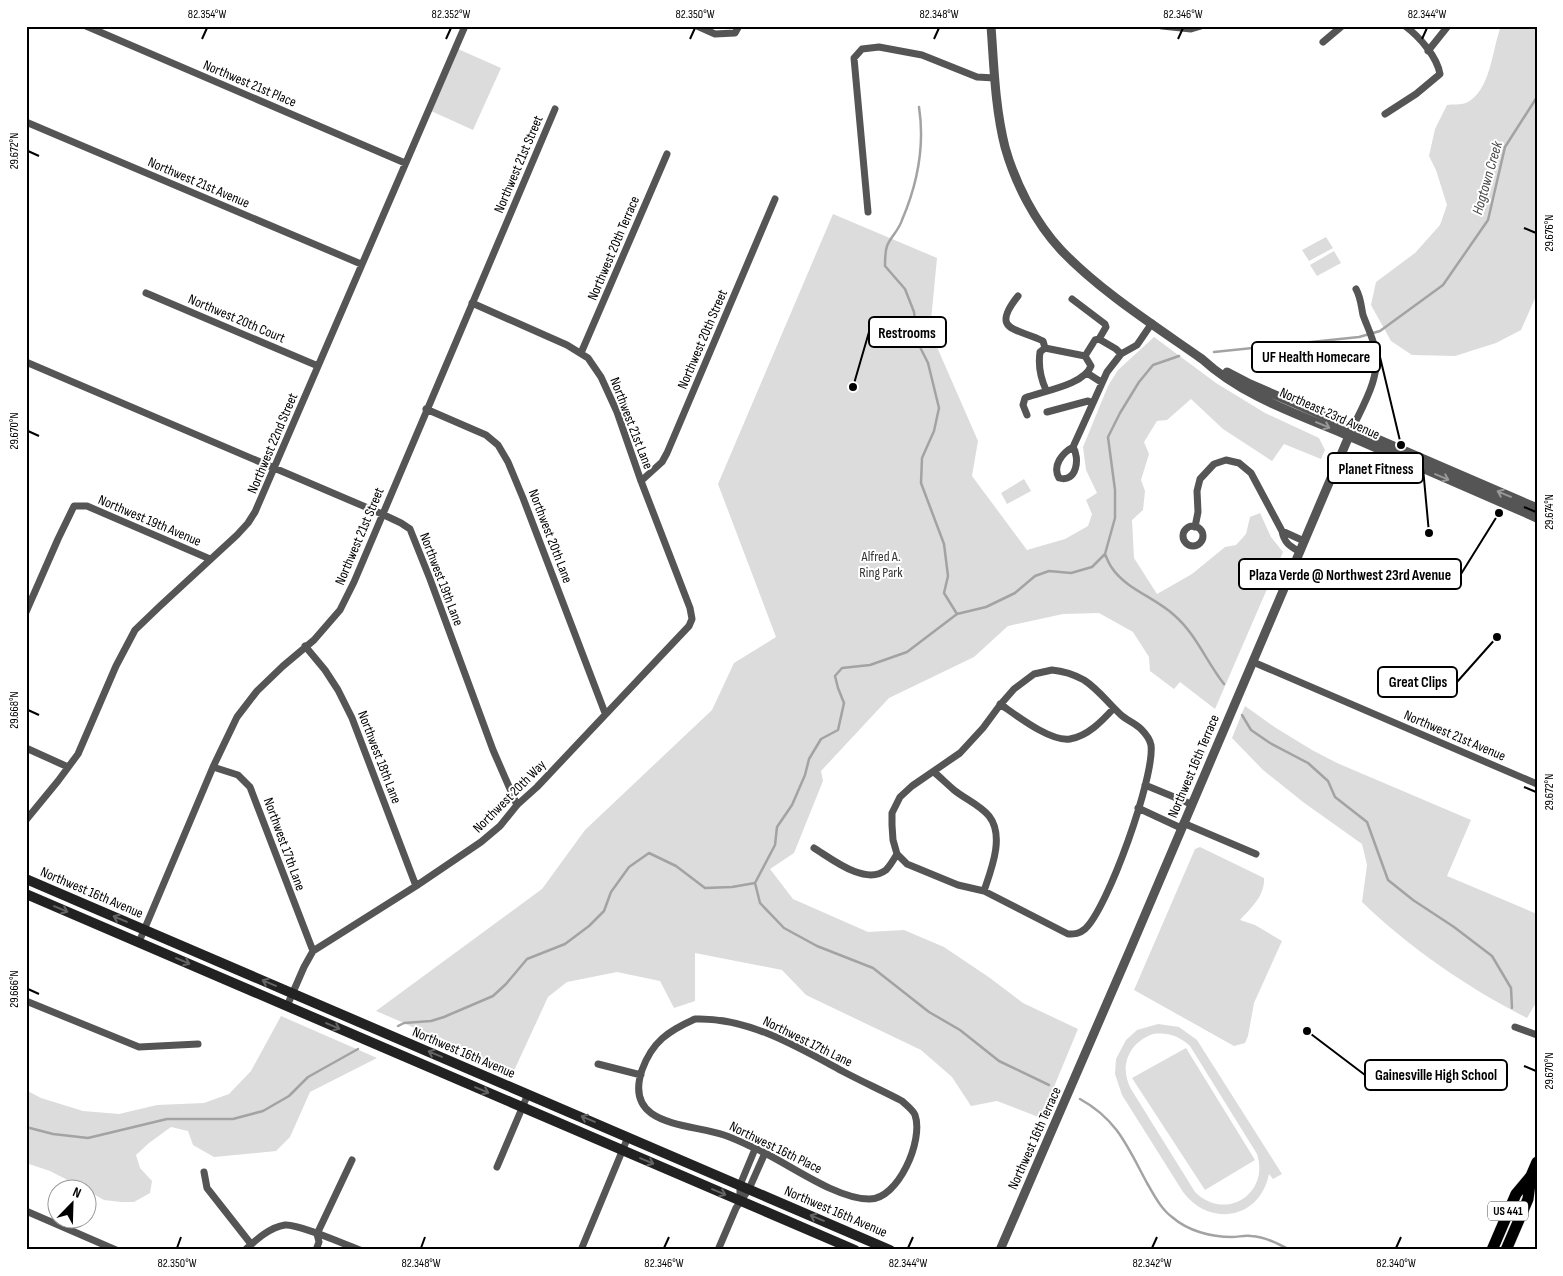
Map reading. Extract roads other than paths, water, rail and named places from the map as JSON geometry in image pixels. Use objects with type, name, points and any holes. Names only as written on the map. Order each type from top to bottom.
[{"type":"main road","name":"Northwest 16th Avenue","points":[[26,879],[890,1250]]},
{"type":"main road","name":"Northwest 16th Avenue","points":[[26,894],[856,1250]]},
{"type":"main road","points":[[403,1056],[409,1043]]},
{"type":"main road","name":"US 441","points":[[1506,1250],[1528,1199],[1531,1176],[1537,1162]]},
{"type":"main road","name":"US 441","points":[[1492,1250],[1516,1194],[1531,1176]]},
{"type":"main road","points":[[1500,1250],[1516,1212],[1516,1194]]},
{"type":"street","name":"Northwest 21st Place","points":[[86,26],[405,163]]},
{"type":"street","name":"Northwest 22nd Street","points":[[26,820],[78,754],[116,666],[135,630],[248,523],[261,499],[465,26]]},
{"type":"street","points":[[697,26],[715,34],[735,33],[739,26]]},
{"type":"street","name":"Northeast 23rd Avenue","points":[[991,26],[998,109],[1005,147],[1025,196],[1043,227],[1060,249],[1085,273],[1202,359],[1214,370],[1251,392],[1537,508]]},
{"type":"street","points":[[1162,26],[1191,29],[1201,26]]},
{"type":"street","points":[[1323,42],[1342,26]]},
{"type":"street","points":[[1385,114],[1416,94],[1440,74],[1438,64],[1412,31],[1405,26]]},
{"type":"street","points":[[1428,51],[1448,26]]},
{"type":"street","points":[[868,212],[854,58],[862,49],[880,48],[922,55],[977,77],[995,78]]},
{"type":"street","name":"Northwest 21st Street","points":[[139,942],[213,767],[237,717],[252,698],[305,646],[314,640],[340,610],[354,582],[555,109]]},
{"type":"street","name":"Northwest 21st Avenue","points":[[26,122],[361,264]]},
{"type":"street","name":"Northwest 20th Terrace","points":[[581,353],[667,154]]},
{"type":"street","name":"Northwest 20th Street","points":[[641,481],[662,462],[667,453],[775,200]]},
{"type":"street","name":"Northwest 16th Terrace","points":[[1000,1250],[1127,959],[1182,825],[1372,384],[1375,369],[1375,349],[1356,289]]},
{"type":"street","name":"Northwest 20th Court","points":[[146,293],[318,366]]},
{"type":"street","points":[[1018,296],[1008,309],[1007,322],[1014,331],[1043,341],[1045,348]]},
{"type":"street","points":[[1072,299],[1105,324],[1106,327],[1085,356]]},
{"type":"street","name":"Northwest 21st Lane","points":[[472,303],[567,344],[588,358],[602,377],[617,412],[641,481],[690,608],[692,619]]},
{"type":"street","points":[[1073,447],[1101,382],[1120,354],[1137,345],[1152,324]]},
{"type":"street","points":[[1099,339],[1116,349],[1120,354]]},
{"type":"street","points":[[1027,415],[1023,405],[1025,398],[1073,381],[1087,373],[1092,366],[1085,356],[1045,348],[1040,352],[1039,363],[1040,375],[1046,390]]},
{"type":"street","name":"Northwest 19th Lane","points":[[26,362],[382,514],[410,529],[492,750],[517,805]]},
{"type":"street","points":[[1087,373],[1101,382]]},
{"type":"street","points":[[1047,412],[1088,401],[1093,403]]},
{"type":"street","name":"Northwest 20th Lane","points":[[426,409],[486,435],[498,444],[523,498],[605,713]]},
{"type":"street","name":"Northeast 23rd Avenue","points":[[1351,432],[1537,518]]},
{"type":"street","points":[[1195,527],[1198,512],[1197,491],[1200,479],[1214,464],[1226,460],[1239,463],[1251,473],[1282,531],[1286,543],[1300,552]]},
{"type":"street","name":"Northwest 19th Avenue","points":[[26,612],[74,506],[86,506],[120,519],[210,559]]},
{"type":"street","points":[[1282,531],[1304,541]]},
{"type":"street","name":"Northwest 20th Way","points":[[287,1006],[313,951],[416,886],[481,842],[500,826],[517,805],[537,787],[689,626],[692,619]]},
{"type":"street","name":"Northwest 18th Lane","points":[[305,646],[329,677],[352,718],[416,886]]},
{"type":"street","name":"Northwest 21st Avenue","points":[[1253,662],[1537,784]]},
{"type":"street","points":[[1052,670],[1066,672],[1084,680],[1114,708],[1141,729],[1151,742],[1152,756],[1145,785],[1124,850],[1104,899],[1086,928],[1078,934],[1068,934],[1046,924],[984,891],[958,885],[907,864],[898,854],[893,840],[892,813],[900,797],[912,786],[960,753],[1014,689],[1034,674],[1052,670]]},
{"type":"street","points":[[1000,704],[1018,717],[1053,736],[1068,739],[1083,734],[1101,722],[1114,708]]},
{"type":"street","points":[[26,748],[68,767]]},
{"type":"street","name":"Northwest 17th Lane","points":[[213,767],[238,775],[250,787],[313,951]]},
{"type":"street","points":[[934,772],[954,790],[989,816],[997,844],[995,860],[984,891]]},
{"type":"street","points":[[1145,785],[1191,804]]},
{"type":"street","points":[[1138,808],[1256,854]]},
{"type":"street","points":[[814,848],[859,874],[873,875],[886,870],[898,854]]},
{"type":"street","points":[[26,1001],[139,1047],[198,1044]]},
{"type":"street","name":"Northwest 17th Lane","points":[[641,1075],[647,1056],[659,1040],[679,1026],[695,1020],[711,1019],[761,1031],[798,1047],[902,1101],[914,1114],[917,1136],[898,1182]]},
{"type":"street","points":[[1515,1027],[1537,1035]]},
{"type":"street","points":[[598,1064],[641,1075]]},
{"type":"street","name":"Northwest 16th Place","points":[[641,1075],[638,1087],[640,1100],[646,1110],[655,1117],[672,1124],[725,1135],[765,1153],[850,1197],[869,1200],[882,1198],[898,1182]]},
{"type":"street","points":[[497,1168],[528,1094]]},
{"type":"street","points":[[581,1250],[628,1137]]},
{"type":"street","points":[[718,1250],[740,1200],[755,1149]]},
{"type":"street","points":[[744,1187],[765,1153]]},
{"type":"street","points":[[316,1250],[319,1242],[318,1234],[352,1160]]},
{"type":"street","points":[[204,1172],[207,1188],[251,1244]]},
{"type":"street","points":[[26,1211],[116,1250]]},
{"type":"street","points":[[245,1250],[269,1231],[285,1225],[301,1227],[360,1250]]},
{"type":"street","points":[[856,1250],[862,1238]]},
{"type":"waterway","name":"Hogtown Creek","points":[[1214,352],[1359,337],[1380,331],[1443,285],[1488,220],[1505,147],[1537,97]]},
{"type":"waterway","points":[[919,107],[921,136],[916,179],[901,224],[887,246],[885,266],[905,289],[914,312],[918,343],[928,363],[939,408],[934,431],[922,458],[921,483],[944,544],[948,576],[944,593],[957,614]]},
{"type":"waterway","name":"Hogtown Creek","points":[[1105,554],[1115,518],[1115,490],[1108,437],[1139,382],[1153,365],[1179,356]]},
{"type":"waterway","points":[[1105,554],[1112,568],[1125,582],[1167,609],[1182,622],[1224,684]]},
{"type":"waterway","points":[[398,1026],[404,1023],[431,1021],[444,1017],[493,996],[527,959],[565,944],[589,926],[604,911],[611,892],[629,867],[649,853],[676,866],[705,888],[732,887],[755,883],[775,845],[777,827],[792,805],[805,775],[809,759],[821,739],[838,730],[844,703],[835,676],[842,668],[870,665],[907,652],[957,614],[986,607],[1015,593],[1035,576],[1049,571],[1071,573],[1092,567],[1105,554]]},
{"type":"waterway","points":[[1242,715],[1251,730],[1270,743],[1308,763],[1328,781],[1335,797],[1367,822],[1388,880],[1492,956],[1511,988],[1512,1008]]},
{"type":"waterway","points":[[755,883],[760,903],[784,928],[817,946],[873,968],[929,1012],[960,1030],[999,1061],[1049,1085]]},
{"type":"waterway","points":[[26,1127],[53,1134],[88,1138],[167,1119],[233,1119],[263,1111],[289,1096],[308,1077],[358,1049]]},
{"type":"waterway","points":[[1080,1099],[1104,1116],[1121,1136],[1158,1202],[1178,1222],[1208,1234],[1224,1237],[1249,1236],[1261,1238],[1290,1250]]},
{"type":"place","name":"Restrooms","points":[[853,387]]},
{"type":"place","name":"UF Health Homecare","points":[[1401,445]]},
{"type":"place","name":"Plaza Verde @ Northwest 23rd Avenue","points":[[1499,513]]},
{"type":"place","name":"Planet Fitness","points":[[1429,533]]},
{"type":"place","name":"Great Clips","points":[[1497,637]]},
{"type":"place","name":"Gainesville High School","points":[[1307,1031]]},
{"type":"park label","name":"Alfred A. Ring Park","points":[[881,564]]}]
